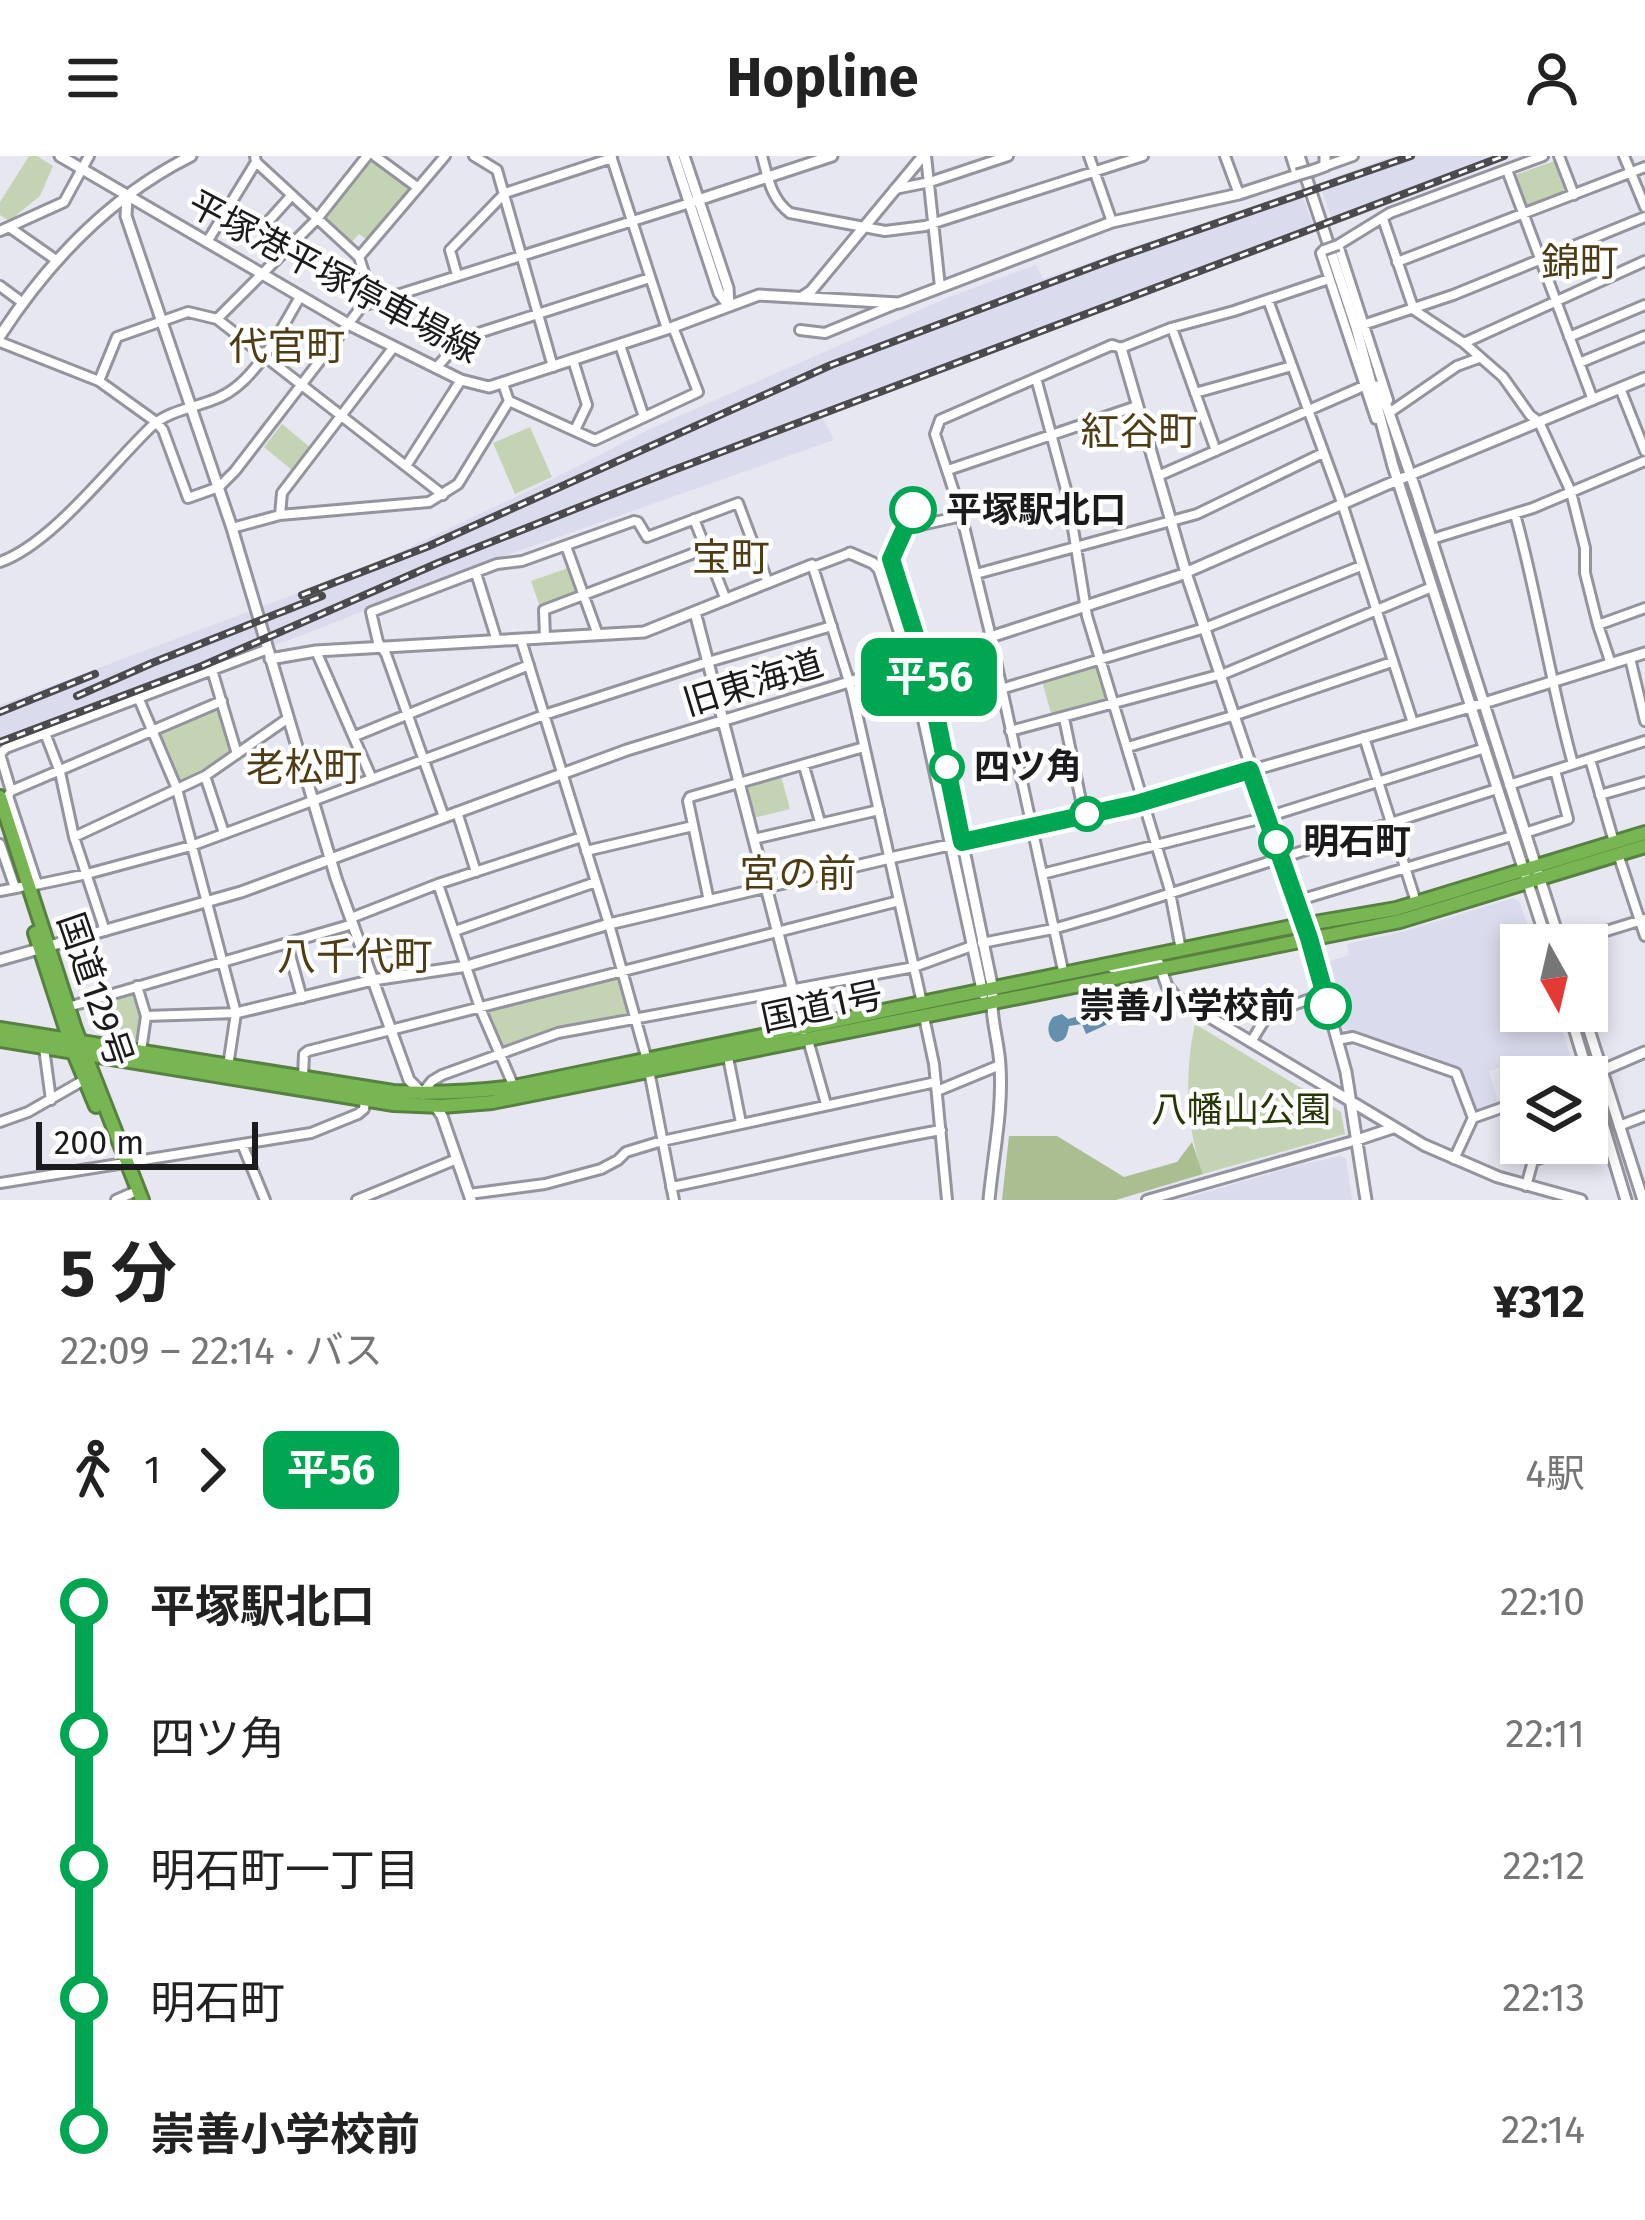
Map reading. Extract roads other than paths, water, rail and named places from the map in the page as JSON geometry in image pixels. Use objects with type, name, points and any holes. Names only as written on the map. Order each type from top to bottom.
[{"type":"highway","name":"国道129号","points":[[6,794],[44,948],[136,1198]]},
{"type":"highway","name":"国道129号","points":[[0,823],[26,886]]},
{"type":"highway","name":"国道1号","points":[[990,1001],[1064,975],[1181,950],[1400,921],[1616,848],[1645,833]]},
{"type":"highway","name":"国道1号","points":[[1616,848],[1645,846]]},
{"type":"highway","name":"国道1号","points":[[0,1040],[44,1048],[141,1051],[414,1096],[441,1105],[505,1100],[805,1034],[1218,956],[1532,874]]},
{"type":"highway","name":"国道129号","points":[[44,948],[68,1007],[85,1080],[124,1164]]},
{"type":"highway","points":[[1181,950],[1189,956],[1218,956]]},
{"type":"highway","name":"国道1号","points":[[0,1029],[365,1100],[414,1096]]},
{"type":"highway","name":"国道1号","points":[[441,1105],[514,1087],[728,1057],[805,1034]]},
{"type":"street","name":"平塚港平塚停車場線","points":[[60,156],[348,324],[461,380],[489,387],[759,295],[899,303]]},
{"type":"street","points":[[5,229],[64,202],[89,156]]},
{"type":"street","points":[[191,156],[169,161],[56,260],[0,339],[99,381],[156,422],[188,499],[219,487],[236,471],[362,306],[832,156]]},
{"type":"street","points":[[217,319],[371,156],[417,187]]},
{"type":"street","points":[[359,257],[445,156]]},
{"type":"street","points":[[474,156],[497,170],[553,367]]},
{"type":"street","points":[[674,156],[728,288],[729,306]]},
{"type":"street","points":[[684,156],[694,201]]},
{"type":"street","points":[[762,156],[773,195],[790,213],[898,232],[1143,156]]},
{"type":"street","points":[[924,156],[940,287]]},
{"type":"street","points":[[802,297],[924,156]]},
{"type":"street","points":[[895,189],[1008,156]]},
{"type":"street","points":[[1089,156],[1112,222]]},
{"type":"street","points":[[1225,156],[1239,194]]},
{"type":"street","points":[[1295,156],[1297,176]]},
{"type":"street","points":[[1295,156],[1368,370],[1432,587],[1478,705],[1485,748],[1525,833],[1543,924]]},
{"type":"street","points":[[1309,156],[1321,164]]},
{"type":"street","points":[[800,329],[826,333],[1112,222],[1239,194],[1353,156]]},
{"type":"street","points":[[1388,448],[1321,254],[1390,213],[1544,156]]},
{"type":"street","points":[[1559,156],[1574,195]]},
{"type":"street","points":[[1624,156],[1645,207]]},
{"type":"street","points":[[457,275],[449,250],[505,193],[611,157],[650,278],[698,392],[595,440],[509,401],[503,384]]},
{"type":"street","points":[[207,242],[256,159],[359,257],[373,301]]},
{"type":"street","points":[[1397,262],[1645,167]]},
{"type":"street","points":[[1507,170],[1593,400]]},
{"type":"street","points":[[265,225],[292,195]]},
{"type":"street","points":[[127,197],[126,216],[219,487],[330,859],[414,1096],[442,1076],[558,1033],[914,967],[977,944],[1053,929],[1170,893],[1645,741]]},
{"type":"street","points":[[1364,326],[1645,217]]},
{"type":"street","points":[[1382,219],[1414,310],[1503,377],[1539,422],[1571,492],[1585,548],[1587,585],[1611,664]]},
{"type":"street","points":[[5,229],[56,260]]},
{"type":"street","points":[[1338,245],[1388,410]]},
{"type":"street","points":[[1464,344],[1645,262]]},
{"type":"street","points":[[436,368],[463,338],[650,278]]},
{"type":"street","points":[[1064,975],[976,574],[935,434],[940,420],[1112,345],[1121,348],[1329,279]]},
{"type":"street","points":[[0,286],[23,303]]},
{"type":"street","points":[[0,562],[28,549],[156,422],[226,395],[265,356],[300,297]]},
{"type":"street","points":[[1268,300],[1413,723]]},
{"type":"street","points":[[1569,337],[1645,304]]},
{"type":"street","points":[[99,381],[117,338],[188,312],[217,319],[443,495]]},
{"type":"street","points":[[1172,328],[1216,451]]},
{"type":"street","points":[[1579,363],[1645,336]]},
{"type":"street","points":[[620,345],[644,417]]},
{"type":"street","points":[[280,515],[281,493],[393,348]]},
{"type":"street","points":[[1121,348],[1186,573],[1324,994],[1352,1101],[1366,1200]]},
{"type":"street","points":[[1388,410],[1457,366],[1480,357]]},
{"type":"street","points":[[573,360],[587,405],[575,430]]},
{"type":"street","points":[[1195,393],[1292,366]]},
{"type":"street","points":[[1364,386],[1368,370]]},
{"type":"street","points":[[1368,370],[1388,410],[1432,539],[1503,787],[1512,836],[1552,924]]},
{"type":"street","points":[[1036,377],[1077,546],[1086,606],[1157,844],[1181,950]]},
{"type":"street","name":"旧東海道","points":[[0,961],[241,892],[627,750],[1186,573],[1645,378]]},
{"type":"street","points":[[406,466],[461,380]]},
{"type":"street","points":[[1158,476],[1364,386]]},
{"type":"street","points":[[1620,388],[1640,426],[1645,451]]},
{"type":"street","points":[[232,528],[280,515],[428,502],[458,484],[509,401]]},
{"type":"street","points":[[948,470],[1137,406]]},
{"type":"street","points":[[976,574],[1197,514],[1322,453]]},
{"type":"street","points":[[1432,539],[1515,514],[1645,461]]},
{"type":"street","points":[[444,817],[371,612],[496,564],[521,561],[634,520],[647,538],[738,503],[768,583]]},
{"type":"street","points":[[911,506],[891,559],[924,658],[1000,1065],[989,1200]]},
{"type":"street","points":[[1515,514],[1553,695],[1573,764]]},
{"type":"street","points":[[909,521],[920,525],[962,516]]},
{"type":"street","points":[[694,519],[726,600]]},
{"type":"street","points":[[566,546],[598,635]]},
{"type":"street","points":[[544,638],[544,610],[705,549]]},
{"type":"street","points":[[813,568],[850,553],[879,569],[910,663],[956,843]]},
{"type":"street","points":[[221,701],[6,794],[0,754],[6,748],[212,670],[269,654],[644,632],[812,565],[849,682],[914,967],[936,1087],[947,1200]]},
{"type":"street","points":[[1001,689],[1205,628],[1361,566]]},
{"type":"street","points":[[476,573],[497,641]]},
{"type":"street","points":[[1010,731],[1220,675],[1432,587]]},
{"type":"street","points":[[1598,625],[1645,608]]},
{"type":"street","points":[[695,612],[826,1105]]},
{"type":"street","points":[[0,891],[190,846],[544,716],[832,626]]},
{"type":"street","points":[[521,640],[622,970],[648,1066],[674,1200]]},
{"type":"street","points":[[316,651],[372,778]]},
{"type":"street","points":[[146,1016],[236,1013],[373,980],[467,966],[609,924],[1144,802],[1645,653]]},
{"type":"street","points":[[1630,658],[1645,721]]},
{"type":"street","points":[[1128,747],[1392,662]]},
{"type":"street","points":[[355,736],[529,665]]},
{"type":"street","points":[[212,670],[237,754]]},
{"type":"street","points":[[139,697],[177,789],[236,1013],[228,1066]]},
{"type":"street","points":[[1064,718],[1084,814]]},
{"type":"street","points":[[74,837],[205,776],[287,719]]},
{"type":"street","points":[[45,733],[105,931]]},
{"type":"street","points":[[1364,737],[1417,904]]},
{"type":"street","points":[[709,901],[690,797],[864,747]]},
{"type":"street","points":[[1042,874],[1267,817],[1485,748]]},
{"type":"street","points":[[1590,759],[1645,936]]},
{"type":"street","points":[[804,766],[820,823]]},
{"type":"street","points":[[1525,833],[1568,819],[1555,770]]},
{"type":"street","points":[[205,776],[224,833]]},
{"type":"street","points":[[1600,795],[1645,782]]},
{"type":"street","points":[[754,839],[879,810]]},
{"type":"street","points":[[457,812],[476,872]]},
{"type":"street","points":[[586,851],[693,826]]},
{"type":"street","points":[[1296,902],[1512,836]]},
{"type":"street","points":[[68,1007],[287,944],[438,884],[582,837]]},
{"type":"street","points":[[0,844],[26,886]]},
{"type":"street","points":[[455,931],[596,882]]},
{"type":"street","points":[[438,884],[480,1009],[514,1087]]},
{"type":"street","points":[[302,1078],[308,1051],[899,901]]},
{"type":"street","points":[[1608,930],[1642,919]]},
{"type":"street","points":[[287,944],[302,998]]},
{"type":"street","points":[[1098,969],[1155,962],[1175,997],[1393,1128],[1454,1159],[1581,1200]]},
{"type":"street","points":[[137,986],[146,1016],[141,1051]]},
{"type":"street","points":[[1251,1042],[1268,1014],[1324,994]]},
{"type":"street","points":[[1337,1040],[1353,1037],[1456,1073],[1473,1118],[1454,1159]]},
{"type":"street","points":[[44,1048],[51,1100]]},
{"type":"street","points":[[1608,1068],[1645,1052]]},
{"type":"street","points":[[728,1057],[741,1123]]},
{"type":"street","points":[[441,1105],[470,1197],[601,1169],[626,1152],[662,1141],[826,1105],[936,1087],[1000,1065]]},
{"type":"street","points":[[0,1122],[85,1080]]},
{"type":"street","points":[[1608,1088],[1643,1200]]},
{"type":"street","points":[[0,1183],[311,1133],[358,1114],[365,1100]]},
{"type":"street","points":[[1473,1118],[1500,1108]]},
{"type":"street","points":[[1619,1126],[1645,1116]]},
{"type":"street","points":[[1147,1200],[1393,1128]]},
{"type":"street","points":[[671,1187],[940,1130]]},
{"type":"street","points":[[1608,1139],[1626,1200]]},
{"type":"street","points":[[242,1144],[266,1200]]},
{"type":"street","points":[[357,1200],[457,1159]]},
{"type":"street","points":[[1526,1186],[1532,1164]]},
{"type":"street","points":[[116,1200],[136,1198]]},
{"type":"water","points":[[1106,1002],[1113,1014],[1106,1025],[1086,1034],[1082,1024],[1069,1026],[1062,1040],[1051,1037],[1048,1027],[1053,1017],[1083,1015],[1084,1008]]},
{"type":"railway","points":[[302,595],[429,546],[831,365],[1116,258],[1411,156]]},
{"type":"railway","points":[[0,742],[202,666],[438,563],[671,471],[1504,156]]},
{"type":"railway","points":[[77,696],[322,596]]},
{"type":"railway","points":[[0,712],[95,674]]},
{"type":"place","name":"平塚駅北口","points":[[913,510]]},
{"type":"place","name":"四ツ角","points":[[947,767]]},
{"type":"place","name":"明石町","points":[[1276,842]]},
{"type":"place","name":"崇善小学校前","points":[[1328,1006]]},
{"type":"district","name":"錦町","points":[[1580,263]]},
{"type":"district","name":"代官町","points":[[287,347]]},
{"type":"district","name":"紅谷町","points":[[1139,432]]},
{"type":"district","name":"宝町","points":[[731,558]]},
{"type":"district","name":"老松町","points":[[304,768]]},
{"type":"district","name":"宮の前","points":[[798,874]]},
{"type":"district","name":"八千代町","points":[[355,957]]},
{"type":"park label","name":"八幡山公園","points":[[1241,1110]]}]
